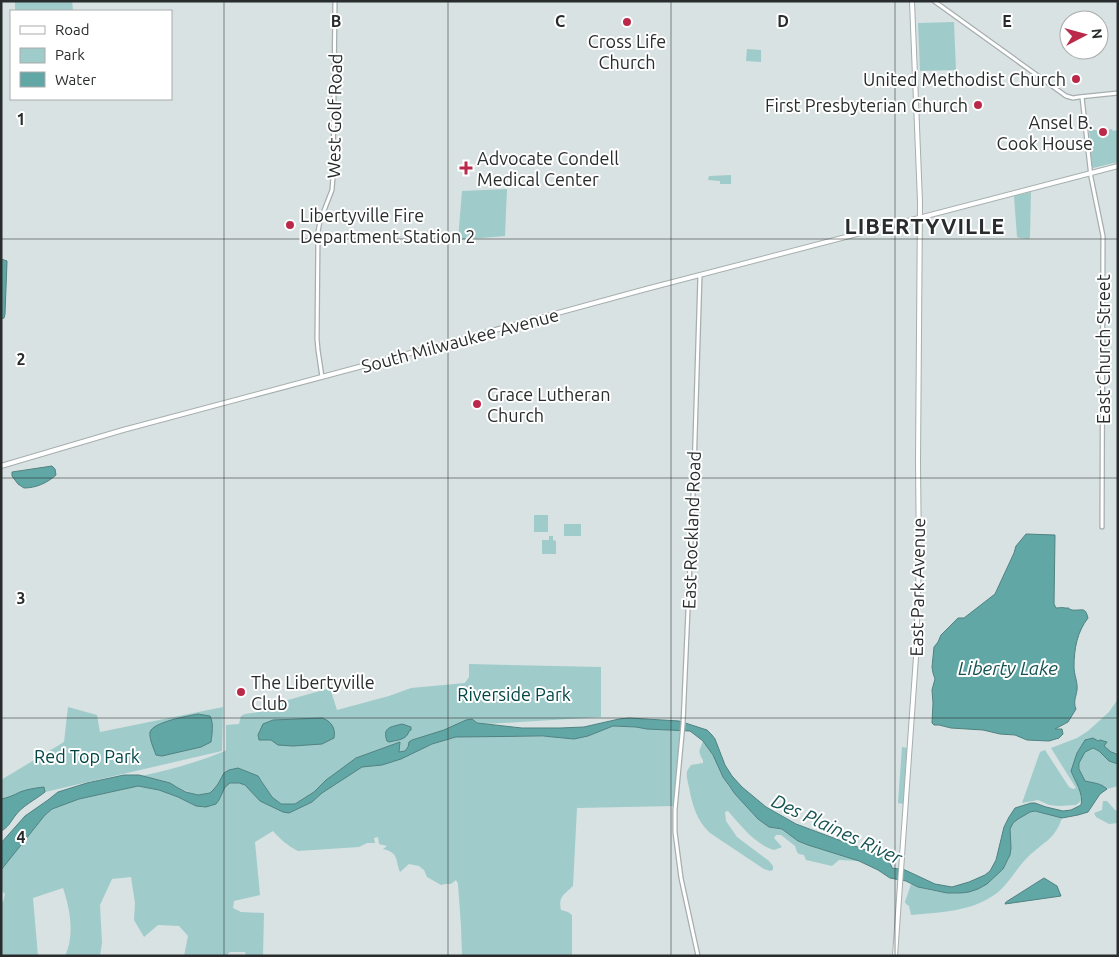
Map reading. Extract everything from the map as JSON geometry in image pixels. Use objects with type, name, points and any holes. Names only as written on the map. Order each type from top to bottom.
[{"type":"main road","name":"East Park Avenue","points":[[895,956],[918,617],[920,558],[918,462],[920,218],[912,1]]},
{"type":"main road","name":"South Milwaukee Avenue","points":[[1,466],[123,430],[700,274],[1118,166]]},
{"type":"street","name":"West Golf Road","points":[[322,377],[317,339],[318,232],[320,221],[332,190],[334,177],[335,1]]},
{"type":"street","points":[[934,1],[1066,95],[1073,98],[1118,93]]},
{"type":"street","name":"East Church Street","points":[[1082,97],[1090,173],[1103,236],[1102,527]]},
{"type":"street","name":"East Rockland Road","points":[[698,956],[678,856],[675,810],[684,715],[700,274]]},
{"type":"green space","points":[[15,1],[72,1],[73,10],[15,10]]},
{"type":"green space","points":[[954,22],[956,70],[920,71],[918,23]]},
{"type":"green space","points":[[747,49],[761,50],[761,62],[746,61]]},
{"type":"green space","points":[[1112,129],[1113,131],[1118,130],[1118,162],[1093,168],[1089,130],[1096,130],[1102,136],[1109,135],[1108,130]]},
{"type":"green space","points":[[731,175],[731,184],[720,184],[720,181],[708,180],[709,176]]},
{"type":"green space","points":[[507,189],[505,236],[458,240],[462,191]]},
{"type":"green space","points":[[1031,192],[1030,237],[1029,239],[1019,238],[1017,237],[1014,196]]},
{"type":"green space","points":[[534,515],[548,515],[548,532],[534,532]]},
{"type":"green space","points":[[564,524],[581,524],[581,536],[564,536]]},
{"type":"green space","points":[[549,536],[553,536],[553,540],[556,541],[556,554],[542,554],[542,540],[549,540]]},
{"type":"green space","name":"Riverside Park","points":[[469,664],[601,667],[601,717],[486,724],[477,723],[472,719],[412,740],[405,751],[399,753],[400,742],[356,758],[326,780],[314,792],[295,804],[281,804],[272,797],[261,779],[218,784],[210,793],[198,795],[170,783],[141,776],[205,759],[225,751],[226,725],[239,724],[241,716],[266,711],[267,706],[330,688],[337,710],[411,688],[465,683],[469,677]]},
{"type":"green space","points":[[1118,699],[1118,752],[1111,752],[1098,741],[1077,753],[1082,800],[1076,805],[1059,806],[1049,805],[1038,800],[1022,803],[1040,752],[1045,750],[1069,787],[1076,788],[1051,748],[1077,738],[1088,731],[1109,712]]},
{"type":"green space","name":"Red Top Park","points":[[68,707],[97,715],[100,732],[223,707],[222,751],[45,792],[45,788],[19,792],[9,798],[1,799],[1,780],[64,742]]},
{"type":"green space","points":[[613,726],[683,731],[675,806],[577,808],[573,886],[562,896],[560,902],[561,910],[572,915],[572,956],[462,956],[458,884],[456,880],[451,884],[441,885],[427,877],[424,870],[419,866],[409,864],[400,872],[394,855],[392,852],[383,849],[387,846],[379,844],[378,837],[374,838],[375,843],[367,843],[359,847],[298,851],[284,842],[273,831],[255,842],[260,895],[234,901],[233,908],[241,912],[264,913],[263,956],[246,956],[245,952],[230,952],[226,956],[184,956],[188,936],[179,926],[158,925],[144,937],[134,920],[135,903],[131,877],[112,879],[100,905],[102,943],[100,956],[65,956],[71,931],[68,905],[63,888],[33,898],[38,956],[1,956],[1,902],[3,902],[5,894],[1,890],[1,870],[45,815],[52,809],[79,799],[138,786],[159,790],[196,806],[219,800],[227,785],[239,783],[247,787],[263,802],[289,813],[312,802],[322,793],[364,766],[382,765],[432,744],[462,736],[588,736]]},
{"type":"green space","points":[[703,741],[713,755],[729,787],[758,819],[769,827],[782,829],[798,841],[859,861],[839,860],[832,866],[806,860],[804,855],[797,852],[795,846],[781,835],[776,835],[774,838],[782,847],[774,850],[761,844],[728,811],[725,812],[726,821],[737,837],[769,861],[773,866],[773,870],[770,871],[764,869],[710,833],[696,812],[687,775],[691,765],[703,763],[700,749]]},
{"type":"green space","points":[[902,747],[907,748],[903,804],[898,803]]},
{"type":"green space","points":[[1093,748],[1109,761],[1118,764],[1118,786],[1107,789],[1100,784],[1085,781],[1080,771],[1079,761],[1083,753]]},
{"type":"green space","points":[[1103,801],[1107,801],[1118,811],[1118,823],[1109,824],[1096,817],[1094,813],[1102,810]]},
{"type":"green space","points":[[1035,811],[1062,818],[1053,835],[1030,855],[997,893],[967,908],[911,915],[909,906],[905,902],[911,884],[947,893],[962,893],[973,890],[1002,868],[1009,859],[1011,852],[1009,831],[1014,822]]},
{"type":"water","points":[[1,259],[7,261],[5,314],[4,318],[1,319]]},
{"type":"water","points":[[52,466],[55,469],[56,475],[45,483],[33,487],[24,488],[12,476],[12,472]]},
{"type":"water","name":"Liberty Lake","points":[[1026,534],[1055,535],[1054,604],[1056,608],[1084,610],[1087,614],[1088,618],[1079,635],[1075,654],[1076,709],[1068,722],[1055,729],[1062,729],[1063,734],[1059,738],[1049,741],[1027,740],[1015,735],[934,725],[932,723],[932,690],[935,679],[932,667],[934,647],[941,635],[958,618],[964,618],[995,594],[1016,546]]},
{"type":"water","points":[[198,714],[210,716],[212,725],[211,742],[201,747],[162,756],[156,755],[150,738],[150,732],[153,728],[171,720]]},
{"type":"water","points":[[322,718],[332,725],[334,738],[322,744],[293,746],[278,745],[271,740],[259,740],[258,735],[263,724],[273,720]]},
{"type":"water","points":[[629,718],[679,721],[707,730],[715,739],[725,765],[732,776],[766,807],[796,824],[887,858],[892,868],[905,870],[935,884],[952,887],[969,882],[990,871],[996,860],[1004,827],[1015,808],[1035,803],[1063,811],[1071,810],[1081,805],[1080,792],[1071,771],[1077,753],[1085,740],[1093,738],[1098,741],[1107,742],[1104,746],[1111,752],[1118,754],[1118,764],[1109,761],[1093,748],[1085,752],[1079,763],[1079,769],[1085,781],[1100,784],[1107,789],[1100,794],[1088,812],[1062,818],[1035,811],[1018,819],[1010,829],[1010,855],[1003,869],[987,884],[978,889],[961,893],[947,893],[918,887],[906,881],[890,878],[859,861],[808,845],[798,841],[782,829],[769,827],[758,819],[735,794],[703,741],[690,731],[613,726],[588,736],[574,739],[543,736],[456,737],[432,744],[401,759],[382,765],[362,767],[322,793],[312,802],[289,813],[260,801],[245,785],[239,783],[230,783],[225,787],[216,804],[206,807],[196,806],[159,790],[138,786],[79,799],[52,809],[45,815],[1,870],[1,843],[25,816],[58,792],[87,783],[124,775],[139,775],[170,783],[186,792],[198,795],[210,793],[224,773],[238,768],[258,776],[272,797],[281,804],[295,804],[314,792],[326,780],[356,758],[400,742],[399,752],[405,751],[412,740],[444,730],[466,720],[472,719],[477,723],[522,728],[560,728],[584,727]]},
{"type":"water","points":[[402,724],[411,727],[408,734],[398,740],[387,741],[386,733],[388,728]]},
{"type":"water","points":[[44,787],[45,792],[21,809],[1,831],[1,799],[26,790]]},
{"type":"water","points":[[1044,878],[1057,886],[1061,896],[1005,904],[1006,902]]},
{"type":"place","name":"Cross Life Church","points":[[627,22]]},
{"type":"place","name":"United Methodist Church","points":[[1076,79]]},
{"type":"place","name":"First Presbyterian Church","points":[[978,105]]},
{"type":"place","name":"Ansel B. Cook House","points":[[1103,132]]},
{"type":"place","name":"Advocate Condell Medical Center","points":[[466,168]]},
{"type":"place","name":"Libertyville Fire Department Station 2","points":[[290,225]]},
{"type":"place","name":"Grace Lutheran Church","points":[[477,404]]},
{"type":"place","name":"The Libertyville Club","points":[[241,692]]},
{"type":"district","name":"LIBERTYVILLE","points":[[925,225]]},
{"type":"water label","name":"Des Plaines River","points":[[837,829]]}]
